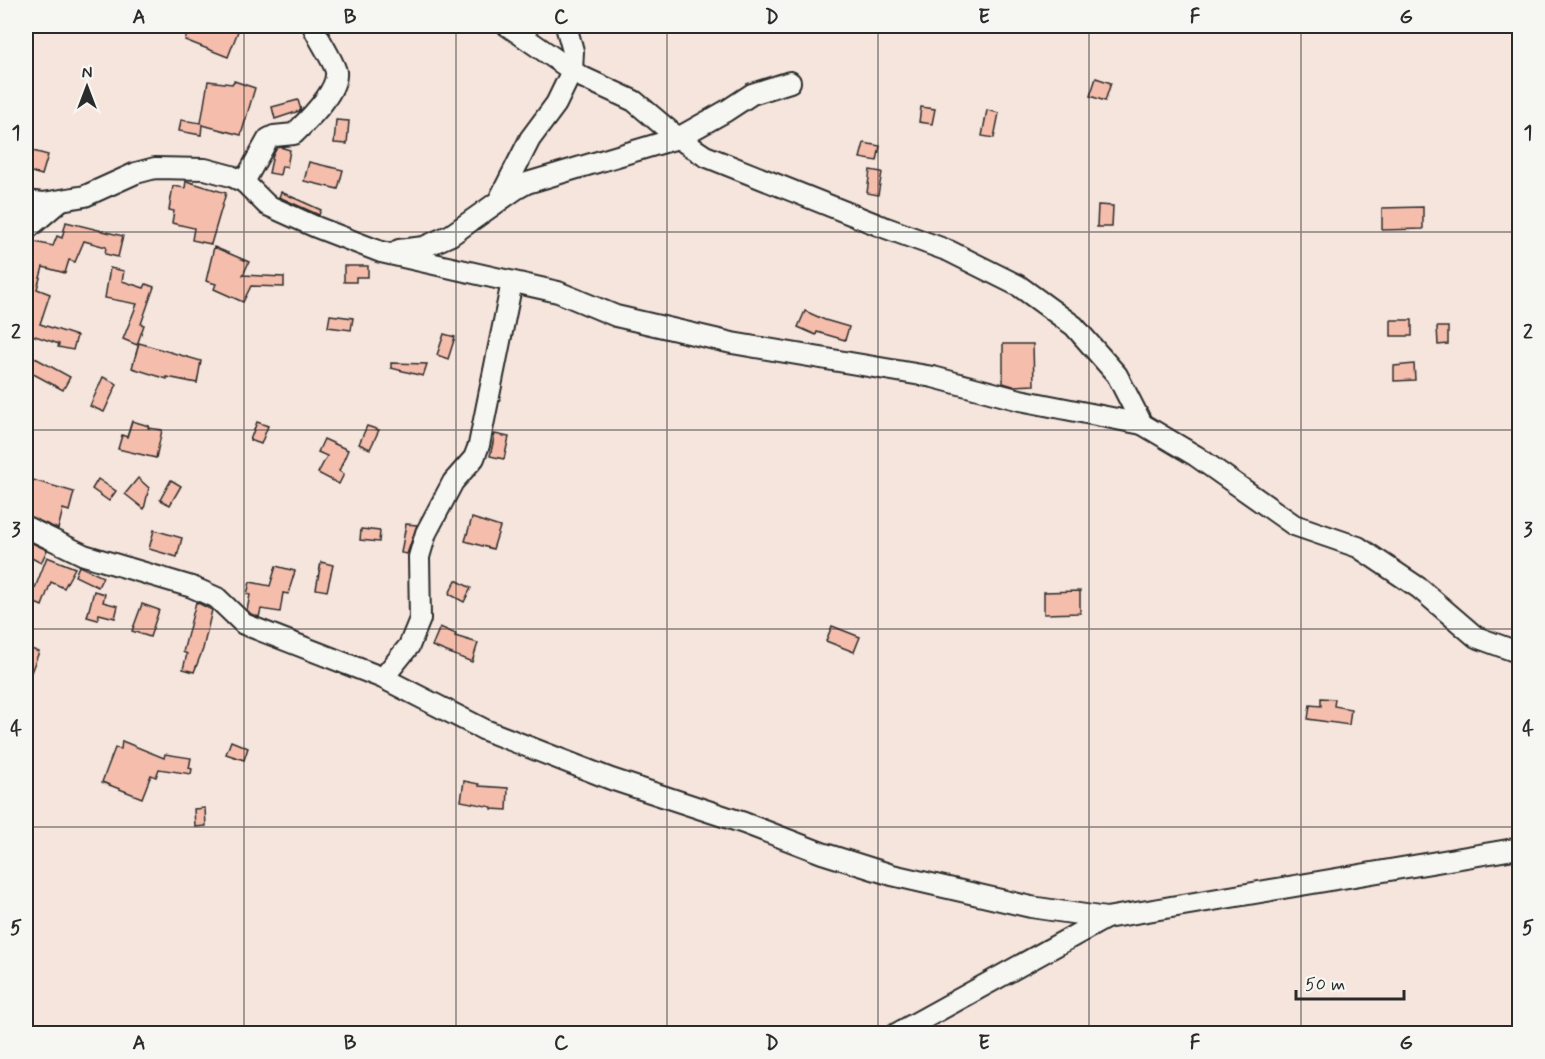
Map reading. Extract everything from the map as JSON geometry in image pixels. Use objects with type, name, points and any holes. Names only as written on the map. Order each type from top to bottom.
[{"type":"street","points":[[244,182],[268,139],[274,136],[294,134],[327,97],[334,84],[336,72],[313,26]]},
{"type":"street","points":[[508,26],[572,71],[634,101],[678,138],[705,156],[949,251],[1019,286],[1074,326],[1117,375],[1142,424]]},
{"type":"street","points":[[499,201],[530,139],[556,104],[572,71],[573,51],[566,26]]},
{"type":"street","points":[[381,252],[424,247],[451,235],[527,183],[678,138],[752,94],[790,82]]},
{"type":"street","points":[[26,201],[43,203],[84,196],[136,173],[155,168],[205,169],[244,182],[267,205],[381,252],[558,292],[616,316],[732,343],[933,377],[1020,400],[1142,424],[1196,456],[1294,525],[1358,547],[1419,588],[1476,638],[1520,653]]},
{"type":"street","points":[[26,230],[60,201]]},
{"type":"street","points":[[383,678],[409,646],[420,619],[419,557],[426,533],[453,482],[474,458],[479,445],[512,282]]},
{"type":"street","points":[[26,527],[84,555],[192,587],[217,598],[244,624],[383,678],[485,730],[611,779],[744,823],[822,853],[892,875],[1031,907],[1106,918],[1520,848]]},
{"type":"street","points":[[896,1034],[1106,918]]},
{"type":"building","points":[[190,26],[240,26],[228,57],[185,40]]},
{"type":"building","points":[[1096,78],[1111,83],[1105,101],[1090,96]]},
{"type":"building","points":[[208,81],[232,84],[234,81],[255,88],[241,135],[202,125],[201,135],[179,131],[181,120],[201,123]]},
{"type":"building","points":[[298,100],[301,110],[275,119],[272,107]]},
{"type":"building","points":[[921,107],[935,109],[932,124],[919,122]]},
{"type":"building","points":[[987,110],[999,113],[994,138],[982,136]]},
{"type":"building","points":[[336,120],[349,121],[347,144],[334,143]]},
{"type":"building","points":[[864,143],[880,146],[877,161],[860,158]]},
{"type":"building","points":[[280,147],[290,150],[287,167],[282,166],[280,175],[269,173],[273,155]]},
{"type":"building","points":[[33,151],[48,155],[42,175],[28,171]]},
{"type":"building","points":[[309,162],[343,170],[338,189],[304,181]]},
{"type":"building","points":[[870,170],[882,172],[878,195],[867,193]]},
{"type":"building","points":[[186,181],[226,193],[211,244],[192,240],[194,228],[172,223],[174,211],[169,210],[173,186],[185,188]]},
{"type":"building","points":[[281,192],[321,210],[319,215],[279,197]]},
{"type":"building","points":[[1098,205],[1113,206],[1112,227],[1097,227]]},
{"type":"building","points":[[1423,207],[1423,229],[1382,230],[1382,208]]},
{"type":"building","points":[[66,222],[123,236],[118,257],[105,254],[106,247],[84,241],[75,262],[69,260],[65,273],[43,267],[37,289],[50,294],[40,324],[77,336],[73,350],[58,347],[59,344],[26,333],[26,259],[30,241],[53,246],[57,236],[62,238]]},
{"type":"building","points":[[214,247],[249,262],[243,275],[284,277],[284,287],[251,286],[243,302],[214,289],[216,284],[206,281]]},
{"type":"building","points":[[344,266],[368,266],[368,277],[356,277],[356,282],[344,282]]},
{"type":"building","points":[[110,268],[124,271],[122,281],[144,288],[146,284],[154,287],[141,324],[144,325],[137,345],[123,339],[137,304],[105,298]]},
{"type":"building","points":[[805,311],[849,327],[845,340],[817,332],[816,335],[798,327]]},
{"type":"building","points":[[330,315],[353,318],[351,330],[328,327]]},
{"type":"building","points":[[1391,320],[1412,320],[1412,336],[1391,336]]},
{"type":"building","points":[[1437,327],[1448,327],[1448,344],[1438,345]]},
{"type":"building","points":[[444,334],[455,337],[448,359],[437,355]]},
{"type":"building","points":[[139,343],[201,361],[197,383],[167,377],[167,379],[132,368]]},
{"type":"building","points":[[1003,344],[1033,344],[1034,385],[1013,386],[1003,383]]},
{"type":"building","points":[[26,353],[70,377],[63,390],[26,370]]},
{"type":"building","points":[[391,363],[427,364],[423,376],[391,368]]},
{"type":"building","points":[[1414,364],[1415,380],[1394,381],[1394,366]]},
{"type":"building","points":[[103,377],[117,384],[104,412],[90,406]]},
{"type":"building","points":[[132,421],[149,426],[148,428],[162,430],[156,458],[118,449],[122,435],[127,437]]},
{"type":"building","points":[[257,422],[268,426],[261,444],[250,440]]},
{"type":"building","points":[[367,426],[379,430],[370,449],[359,444]]},
{"type":"building","points":[[495,434],[509,437],[504,459],[490,456]]},
{"type":"building","points":[[324,439],[348,450],[339,471],[344,474],[339,484],[318,473],[327,456],[318,452]]},
{"type":"building","points":[[26,478],[74,492],[69,511],[63,509],[58,529],[26,515]]},
{"type":"building","points":[[138,478],[149,488],[144,509],[125,494]]},
{"type":"building","points":[[98,479],[116,491],[109,501],[92,489]]},
{"type":"building","points":[[171,480],[181,486],[170,505],[160,500]]},
{"type":"building","points":[[472,518],[500,527],[493,549],[465,541]]},
{"type":"building","points":[[406,524],[417,525],[407,554],[401,553]]},
{"type":"building","points":[[361,529],[380,531],[379,542],[360,540]]},
{"type":"building","points":[[154,530],[182,538],[177,557],[149,549]]},
{"type":"building","points":[[26,540],[47,550],[41,563],[26,555]]},
{"type":"building","points":[[47,557],[75,568],[64,588],[51,582],[42,606],[26,599],[26,584],[35,588]]},
{"type":"building","points":[[321,562],[333,565],[327,591],[316,589]]},
{"type":"building","points":[[79,566],[103,577],[98,587],[75,576]]},
{"type":"building","points":[[276,566],[295,571],[288,594],[283,593],[280,612],[261,609],[259,617],[251,614],[247,610],[250,582],[270,586]]},
{"type":"building","points":[[456,580],[471,588],[464,602],[449,594]]},
{"type":"building","points":[[94,591],[105,594],[103,602],[118,606],[115,618],[99,614],[98,620],[87,617]]},
{"type":"building","points":[[1080,591],[1080,613],[1044,614],[1044,592]]},
{"type":"building","points":[[196,602],[212,610],[203,649],[194,672],[183,669],[187,654],[183,652]]},
{"type":"building","points":[[142,604],[159,610],[150,637],[132,631]]},
{"type":"building","points":[[832,626],[860,637],[854,652],[826,641]]},
{"type":"building","points":[[440,627],[456,634],[455,636],[478,643],[472,662],[432,646]]},
{"type":"building","points":[[26,647],[39,652],[26,685]]},
{"type":"building","points":[[1321,698],[1335,699],[1334,706],[1351,709],[1349,725],[1308,719],[1310,705],[1321,706]]},
{"type":"building","points":[[122,741],[164,758],[165,754],[191,758],[189,768],[192,769],[191,774],[159,769],[156,777],[151,775],[142,798],[102,782],[115,748],[121,749]]},
{"type":"building","points":[[231,741],[248,748],[244,760],[226,754]]},
{"type":"building","points":[[464,781],[479,784],[479,786],[508,788],[507,810],[492,809],[492,807],[461,801]]},
{"type":"building","points":[[205,808],[206,826],[195,827],[194,809]]}]
